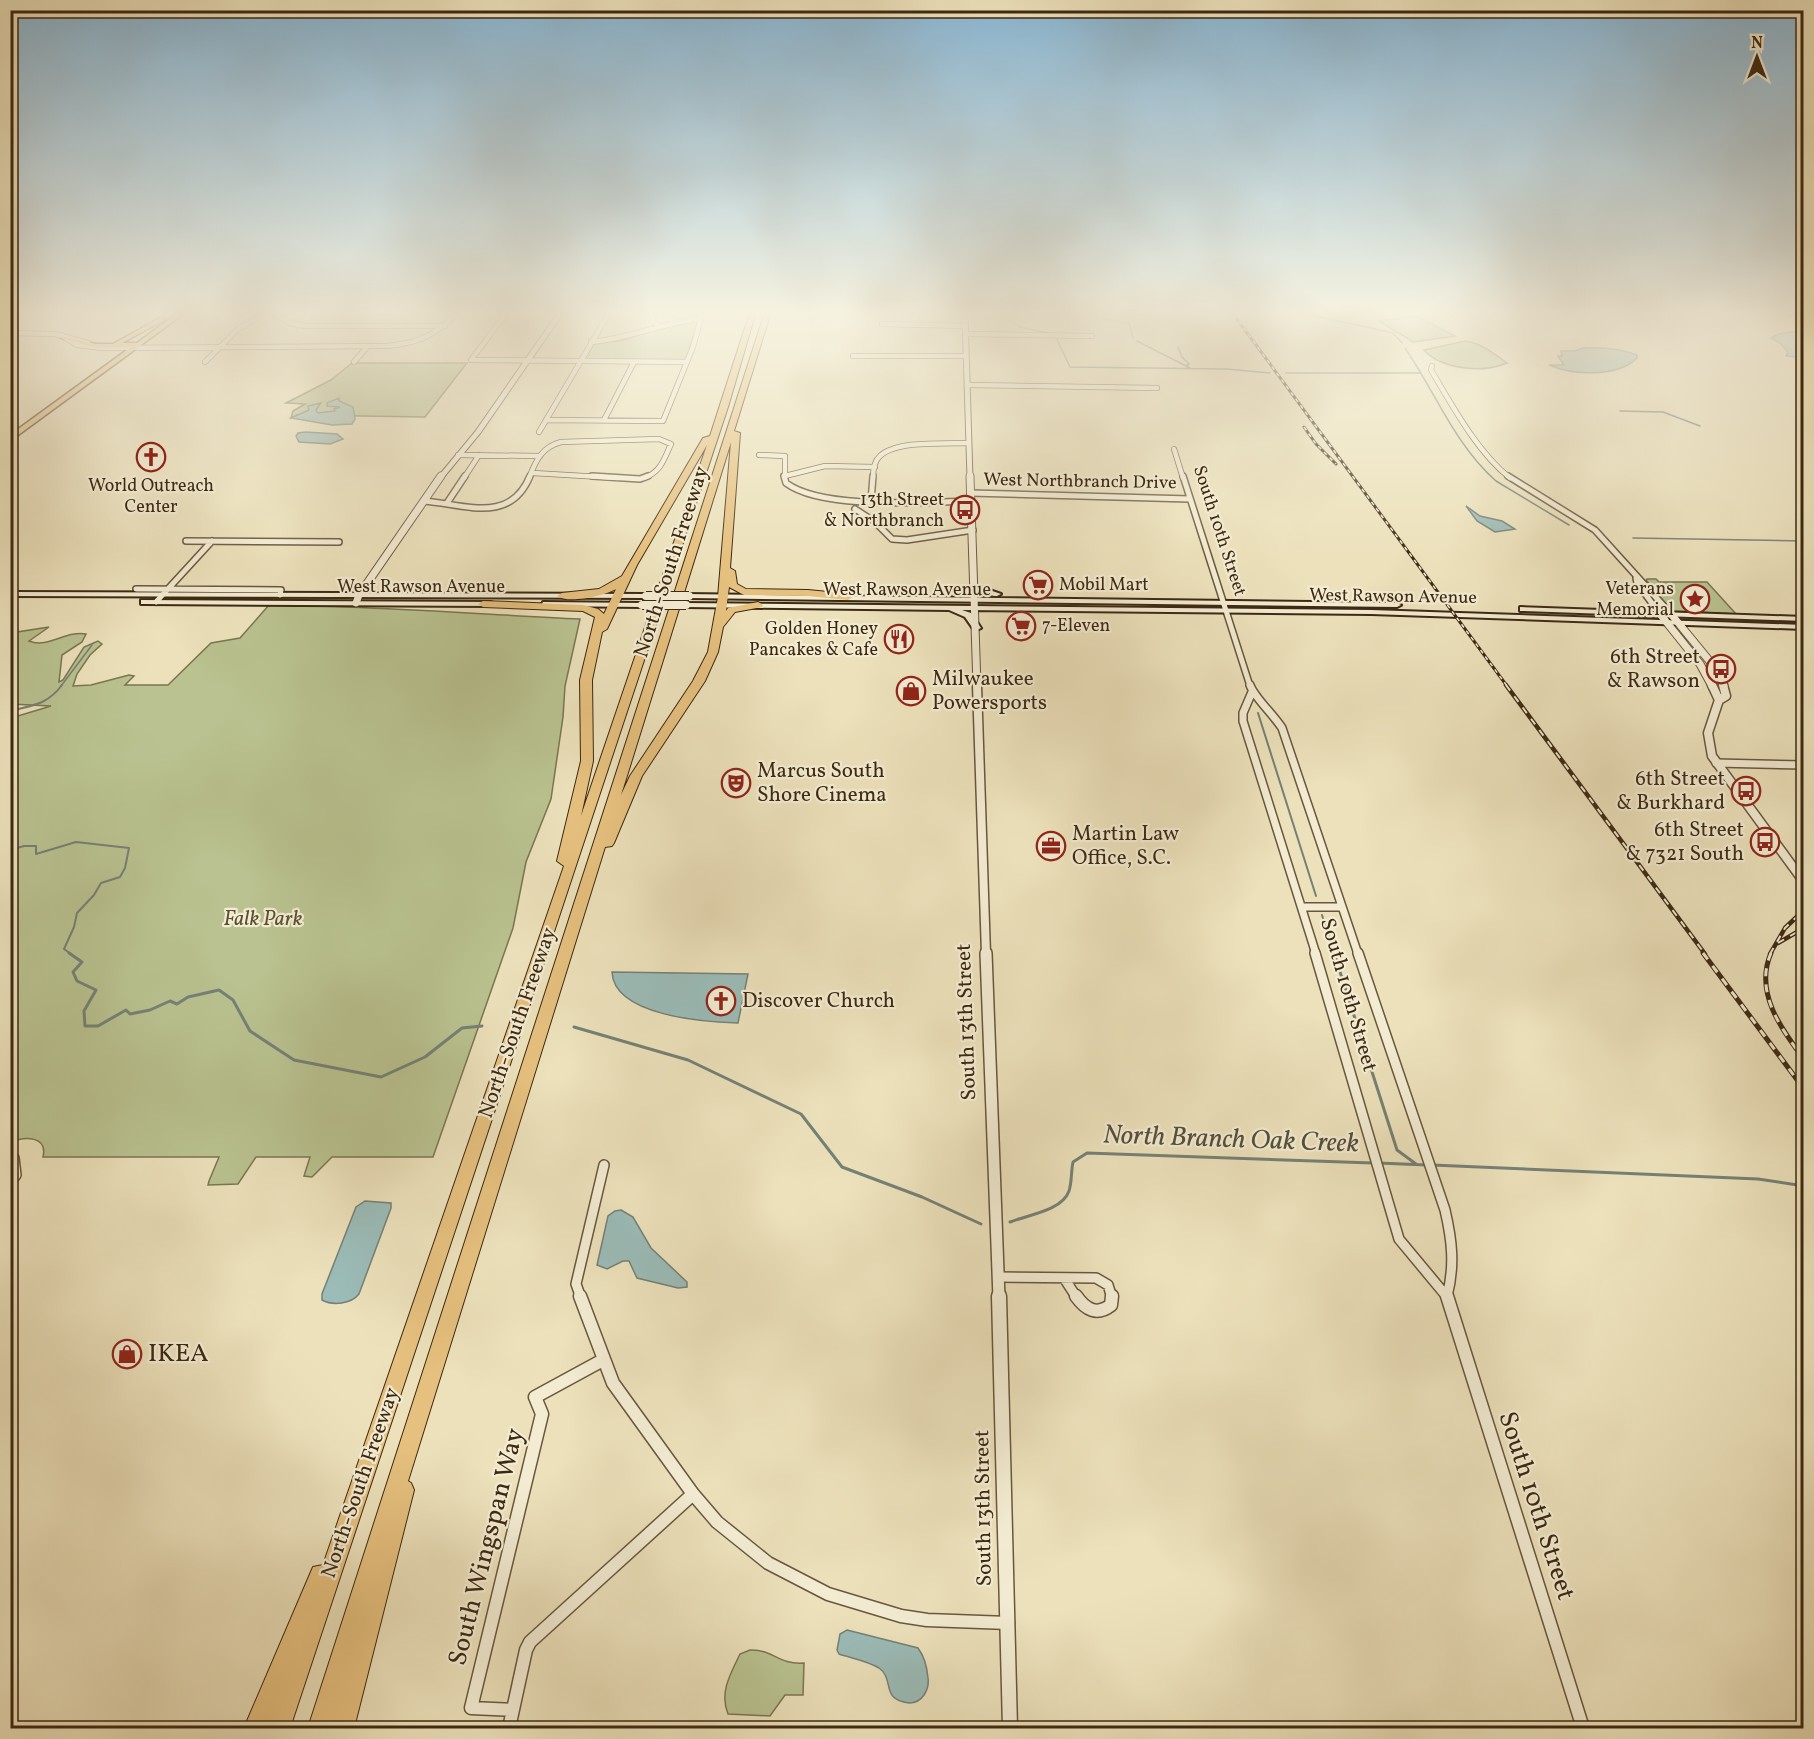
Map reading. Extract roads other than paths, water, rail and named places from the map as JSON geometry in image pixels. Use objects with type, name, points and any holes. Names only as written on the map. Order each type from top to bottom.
[{"type":"highway","name":"North-South Freeway","points":[[278,1728],[542,951],[727,396]]},
{"type":"highway","name":"North-South Freeway","points":[[320,1728],[742,396]]},
{"type":"highway","points":[[572,928],[636,776],[699,681],[713,652],[727,553],[734,448],[744,396]]},
{"type":"highway","points":[[595,644],[613,600],[632,565],[724,407]]},
{"type":"highway","points":[[727,553],[730,583],[741,591],[848,597]]},
{"type":"highway","points":[[562,596],[608,590],[616,585],[632,565]]},
{"type":"highway","points":[[483,604],[591,609],[599,614],[601,619],[586,680],[587,761],[542,951]]},
{"type":"highway","points":[[718,627],[732,610],[758,605]]},
{"type":"highway","points":[[342,1728],[447,1326]]},
{"type":"highway","points":[[256,1728],[364,1474]]},
{"type":"main road","points":[[12,430],[57,396]]},
{"type":"main road","points":[[29,425],[28,421],[59,396]]},
{"type":"main road","points":[[10,439],[68,396]]},
{"type":"main road","points":[[975,588],[1006,596],[1059,603]]},
{"type":"main road","name":"West Rawson Avenue","points":[[15,594],[165,592],[483,604],[848,597],[976,603],[1012,603],[1032,600],[1059,603]]},
{"type":"main road","points":[[11,601],[15,594]]},
{"type":"main road","name":"West Rawson Avenue","points":[[11,601],[156,602],[562,596],[613,600]]},
{"type":"main road","name":"West Rawson Avenue","points":[[722,601],[758,605],[833,606],[976,603],[1225,607],[1407,606],[1660,614],[1678,622],[1803,627]]},
{"type":"main road","points":[[833,606],[951,610],[968,615],[977,628]]},
{"type":"main road","name":"West Rawson Avenue","points":[[1225,607],[1462,614],[1803,619]]},
{"type":"street","points":[[357,599],[422,503],[478,432],[503,396]]},
{"type":"street","points":[[539,432],[560,396]]},
{"type":"street","points":[[604,420],[616,396]]},
{"type":"street","points":[[546,420],[663,421],[673,396]]},
{"type":"street","name":"South 13th Street","points":[[967,396],[998,1277],[1010,1728]]},
{"type":"street","points":[[1447,396],[1460,418],[1500,470],[1520,485],[1589,526],[1609,544],[1636,578],[1645,583],[1705,670],[1714,694],[1719,700]]},
{"type":"street","points":[[422,503],[447,503],[477,508],[504,506],[515,501],[522,494],[540,456],[548,447],[557,442],[583,438],[659,439],[671,444],[660,471],[653,476],[640,479],[533,473]]},
{"type":"street","points":[[871,501],[874,467],[876,459],[881,455],[895,448],[968,443]]},
{"type":"street","name":"South 10th Street","points":[[1174,449],[1252,692],[1273,713],[1282,728],[1445,1210],[1453,1242],[1454,1273],[1447,1296]]},
{"type":"street","points":[[458,455],[540,456]]},
{"type":"street","points":[[447,503],[479,455]]},
{"type":"street","points":[[759,455],[786,457],[785,476],[790,487],[818,496],[838,500],[970,501]]},
{"type":"street","points":[[785,476],[825,466],[874,467]]},
{"type":"street","name":"West Northbranch Drive","points":[[970,493],[1190,499]]},
{"type":"street","points":[[855,509],[873,521],[890,537],[898,540],[911,540],[953,530],[973,530]]},
{"type":"street","points":[[186,541],[339,542]]},
{"type":"street","points":[[156,602],[212,541]]},
{"type":"street","points":[[1636,578],[1637,583],[1660,614]]},
{"type":"street","points":[[136,589],[165,592]]},
{"type":"street","points":[[1678,622],[1721,677],[1726,696],[1719,700],[1707,737],[1709,749],[1716,763],[1803,882]]},
{"type":"street","name":"South 10th Street","points":[[1252,692],[1243,713],[1243,721],[1302,907],[1399,1239],[1419,1266],[1447,1296],[1583,1728]]},
{"type":"street","points":[[1716,763],[1803,765]]},
{"type":"street","points":[[1302,907],[1342,907]]},
{"type":"street","points":[[10,1183],[16,1175],[14,1158]]},
{"type":"street","points":[[604,1164],[575,1280],[603,1360],[624,1400],[693,1494],[717,1522],[768,1563],[828,1594],[901,1616],[1008,1623]]},
{"type":"street","points":[[998,1277],[1064,1278],[1102,1279],[1110,1290],[1111,1305],[1103,1311],[1089,1311],[1079,1302],[1064,1278]]},
{"type":"street","name":"South Wingspan Way","points":[[513,1710],[471,1708],[542,1414],[535,1397],[603,1360]]},
{"type":"street","points":[[509,1728],[526,1650],[531,1642],[693,1494]]},
{"type":"water","points":[[339,398],[339,401],[353,407],[355,419],[352,424],[332,425],[291,418],[309,410],[308,406],[321,403],[316,410],[318,413],[335,411],[334,409],[340,407],[327,406],[327,403]]},
{"type":"water","points":[[298,433],[337,434],[343,439],[330,444],[299,442],[296,436]]},
{"type":"water","points":[[1466,506],[1480,516],[1502,521],[1515,529],[1495,532],[1477,521]]},
{"type":"water","points":[[612,972],[748,974],[738,1023],[684,1018],[644,1007],[628,998],[617,987]]},
{"type":"water","points":[[365,1201],[391,1203],[391,1208],[359,1294],[347,1302],[326,1302],[322,1300],[322,1294],[356,1207]]},
{"type":"water","points":[[621,1210],[633,1217],[651,1248],[687,1282],[687,1287],[678,1288],[637,1278],[629,1261],[623,1261],[607,1269],[597,1265],[608,1216]]},
{"type":"water","points":[[847,1630],[918,1648],[925,1662],[928,1680],[927,1689],[922,1697],[913,1703],[894,1698],[884,1673],[879,1668],[839,1654],[837,1650],[840,1634]]},
{"type":"waterway","name":"North Branch Oak Creek","points":[[1434,396],[1469,451],[1496,481],[1569,525]]},
{"type":"waterway","points":[[1620,411],[1663,412],[1700,426]]},
{"type":"waterway","name":"North Branch Oak Creek","points":[[1633,538],[1804,541]]},
{"type":"waterway","name":"North Branch Oak Creek","points":[[61,686],[92,645]]},
{"type":"waterway","name":"North Branch Oak Creek","points":[[10,711],[45,700],[62,685]]},
{"type":"waterway","name":"North Branch Oak Creek","points":[[1258,713],[1316,896]]},
{"type":"waterway","name":"North Branch Oak Creek","points":[[10,850],[24,846],[36,846],[36,854],[76,842],[129,848],[125,868],[120,877],[101,883],[94,895],[77,913],[74,927],[64,949],[71,954]]},
{"type":"waterway","name":"North Branch Oak Creek","points":[[1322,915],[1334,954]]},
{"type":"waterway","name":"North Branch Oak Creek","points":[[69,953],[82,962],[73,972],[77,981],[96,990],[84,1011],[85,1026],[98,1026],[126,1010],[130,1014],[150,1010],[170,1001],[177,1004],[188,997],[219,990],[233,1000],[250,1031],[294,1060],[381,1077],[425,1057],[462,1028],[482,1026]]},
{"type":"waterway","name":"North Branch Oak Creek","points":[[1334,953],[1397,1150],[1416,1164]]},
{"type":"waterway","name":"North Branch Oak Creek","points":[[574,1027],[688,1060],[801,1114],[842,1167],[922,1197],[981,1224]]},
{"type":"waterway","name":"North Branch Oak Creek","points":[[1010,1222],[1052,1208],[1065,1198],[1071,1184],[1073,1162],[1087,1153],[1373,1163]]},
{"type":"waterway","name":"North Branch Oak Creek","points":[[1378,1163],[1427,1165]]},
{"type":"waterway","name":"North Branch Oak Creek","points":[[1432,1165],[1758,1179],[1804,1186]]},
{"type":"railway","points":[[1294,396],[1507,686]]},
{"type":"railway","points":[[1304,427],[1316,444],[1336,464]]},
{"type":"railway","points":[[1506,685],[1705,954]]},
{"type":"railway","points":[[1770,954],[1785,928],[1804,910]]},
{"type":"railway","points":[[1778,943],[1804,928]]},
{"type":"railway","points":[[1703,953],[1804,1089]]},
{"type":"railway","points":[[1771,953],[1766,982],[1772,1009],[1804,1059]]},
{"type":"place","name":"World Outreach Center","points":[[151,457]]},
{"type":"place","name":"13th Street & Northbranch","points":[[965,510]]},
{"type":"place","name":"Mobil Mart","points":[[1038,585]]},
{"type":"place","name":"Veterans Memorial","points":[[1695,599]]},
{"type":"place","name":"7-Eleven","points":[[1021,626]]},
{"type":"place","name":"Golden Honey Pancakes & Cafe","points":[[899,639]]},
{"type":"place","name":"6th Street & Rawson","points":[[1721,669]]},
{"type":"place","name":"Milwaukee Powersports","points":[[911,691]]},
{"type":"place","name":"Marcus South Shore Cinema","points":[[736,783]]},
{"type":"place","name":"6th Street & Burkhard","points":[[1746,791]]},
{"type":"place","name":"6th Street & 7321 South","points":[[1765,842]]},
{"type":"place","name":"Martin Law Office, S.C.","points":[[1051,846]]},
{"type":"place","name":"Discover Church","points":[[721,1001]]},
{"type":"place","name":"IKEA","points":[[127,1354]]},
{"type":"park label","name":"Falk Park","points":[[263,919]]}]
